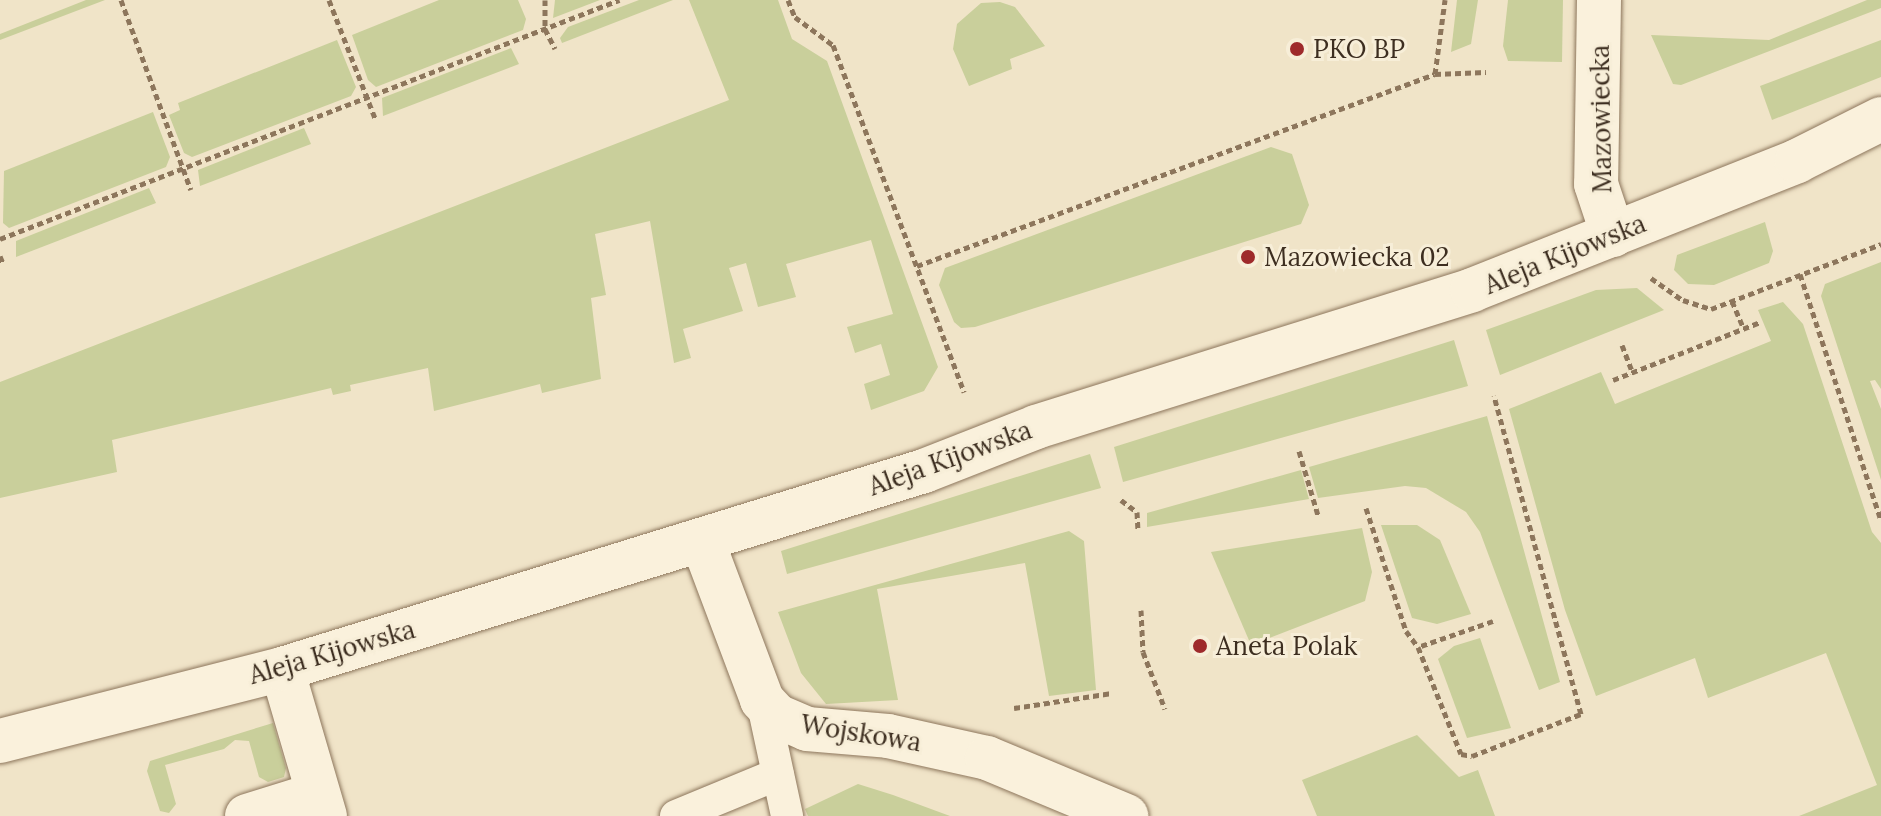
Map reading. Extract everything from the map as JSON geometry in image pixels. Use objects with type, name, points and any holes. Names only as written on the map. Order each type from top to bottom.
[{"type":"street","name":"Mazowiecka","points":[[1599,0],[1596,184],[1613,235]]},
{"type":"street","name":"Aleja Kijowska","points":[[0,741],[282,669],[924,471],[1036,427],[1472,290],[1797,161],[1881,119]]},
{"type":"street","points":[[702,540],[762,700]]},
{"type":"street","points":[[247,816],[321,805],[282,669]]},
{"type":"street","name":"Wojskowa","points":[[762,700],[777,716],[807,729],[888,736],[987,758],[1126,816]]},
{"type":"lane","points":[[762,700],[787,816]]},
{"type":"lane","points":[[676,816],[778,774]]},
{"type":"path","points":[[121,0],[191,190]]},
{"type":"path","points":[[329,0],[375,118]]},
{"type":"path","points":[[545,0],[545,29],[555,49]]},
{"type":"path","points":[[0,239],[619,0]]},
{"type":"path","points":[[788,0],[795,17],[833,45],[902,240],[917,266],[964,392]]},
{"type":"path","points":[[1435,74],[1445,0]]},
{"type":"path","points":[[917,266],[1435,74],[1486,72]]},
{"type":"path","points":[[1711,309],[1881,244]]},
{"type":"path","points":[[1800,274],[1881,520]]},
{"type":"path","points":[[1732,301],[1744,329]]},
{"type":"path","points":[[1613,380],[1760,322]]},
{"type":"path","points":[[1622,345],[1633,373]]},
{"type":"path","points":[[1366,508],[1406,631],[1418,647],[1461,754],[1472,756],[1581,714],[1494,396]]},
{"type":"path","points":[[1299,451],[1318,515]]},
{"type":"path","points":[[1121,500],[1137,512],[1138,530]]},
{"type":"path","points":[[1141,610],[1143,652],[1165,709]]},
{"type":"path","points":[[1418,647],[1493,621]]},
{"type":"path","points":[[1008,708],[1112,693]]},
{"type":"green space","points":[[86,0],[105,0],[0,40],[0,34]]},
{"type":"green space","points":[[439,0],[518,0],[526,19],[523,30],[376,87],[368,80],[352,35]]},
{"type":"green space","points":[[555,0],[600,0],[553,18]]},
{"type":"green space","points":[[639,0],[673,0],[562,43],[560,38],[568,27]]},
{"type":"green space","points":[[689,0],[778,0],[792,39],[827,61],[938,367],[924,391],[871,410],[864,384],[890,375],[881,344],[855,353],[847,327],[893,314],[871,240],[786,264],[796,297],[758,307],[746,263],[729,268],[743,311],[683,329],[691,358],[674,363],[650,221],[595,234],[606,295],[591,298],[601,379],[542,393],[540,384],[434,411],[428,368],[350,385],[351,391],[333,395],[331,388],[112,440],[117,472],[0,498],[0,382],[729,100]]},
{"type":"green space","points":[[1457,0],[1478,0],[1471,44],[1451,52]]},
{"type":"green space","points":[[1508,0],[1563,0],[1562,62],[1508,61],[1503,46]]},
{"type":"green space","points":[[1867,0],[1881,0],[1881,8],[1681,85],[1673,84],[1651,35],[1769,40]]},
{"type":"green space","points":[[1000,2],[1015,7],[1045,46],[1010,59],[1012,69],[969,86],[953,49],[957,24],[981,3]]},
{"type":"green space","points":[[337,40],[356,87],[351,96],[192,157],[184,153],[169,115],[180,110],[178,103]]},
{"type":"green space","points":[[1881,40],[1881,77],[1772,120],[1760,86]]},
{"type":"green space","points":[[511,48],[519,64],[383,116],[382,98]]},
{"type":"green space","points":[[153,112],[170,157],[166,167],[9,228],[3,223],[4,171]]},
{"type":"green space","points":[[304,128],[311,144],[200,186],[198,170]]},
{"type":"green space","points":[[1271,147],[1292,154],[1309,205],[1301,224],[975,327],[961,328],[954,322],[939,285],[945,268]]},
{"type":"green space","points":[[149,188],[156,203],[16,257],[16,241]]},
{"type":"green space","points":[[1765,222],[1773,251],[1769,263],[1714,285],[1688,284],[1674,270],[1677,255]]},
{"type":"green space","points":[[1881,262],[1881,389],[1875,380],[1870,381],[1881,409],[1881,480],[1821,296],[1825,284]]},
{"type":"green space","points":[[1637,288],[1664,310],[1500,375],[1486,330],[1596,290]]},
{"type":"green space","points":[[1783,302],[1803,324],[1872,532],[1881,543],[1881,816],[1799,816],[1877,785],[1826,653],[1708,698],[1695,658],[1596,696],[1565,610],[1509,409],[1601,372],[1615,404],[1771,341],[1758,310]]},
{"type":"green space","points":[[1454,340],[1468,386],[1123,482],[1114,447]]},
{"type":"green space","points":[[1487,416],[1560,682],[1539,690],[1480,532],[1466,512],[1426,488],[1405,486],[1318,498],[1309,467]]},
{"type":"green space","points":[[1090,454],[1101,488],[787,574],[781,551]]},
{"type":"green space","points":[[1301,470],[1309,499],[1147,527],[1147,513]]},
{"type":"green space","points":[[1381,525],[1417,525],[1440,540],[1471,614],[1437,624],[1412,618]]},
{"type":"green space","points":[[1362,528],[1372,572],[1365,601],[1251,645],[1211,552]]},
{"type":"green space","points":[[1069,531],[1084,541],[1096,690],[1049,696],[1025,563],[877,589],[898,700],[826,704],[801,673],[778,612]]},
{"type":"green space","points":[[1480,638],[1511,728],[1467,738],[1438,659],[1454,646]]},
{"type":"green space","points":[[273,723],[286,768],[284,777],[268,782],[259,777],[249,741],[235,740],[224,749],[165,765],[176,804],[169,813],[160,811],[147,771],[150,761]]},
{"type":"green space","points":[[1417,735],[1459,777],[1478,770],[1495,816],[1317,816],[1302,780]]},
{"type":"green space","points":[[858,784],[950,816],[808,816],[805,809]]},
{"type":"place","name":"PKO BP","points":[[1297,49]]},
{"type":"place","name":"Mazowiecka 02","points":[[1248,257]]},
{"type":"place","name":"Aneta Polak","points":[[1200,646]]}]
